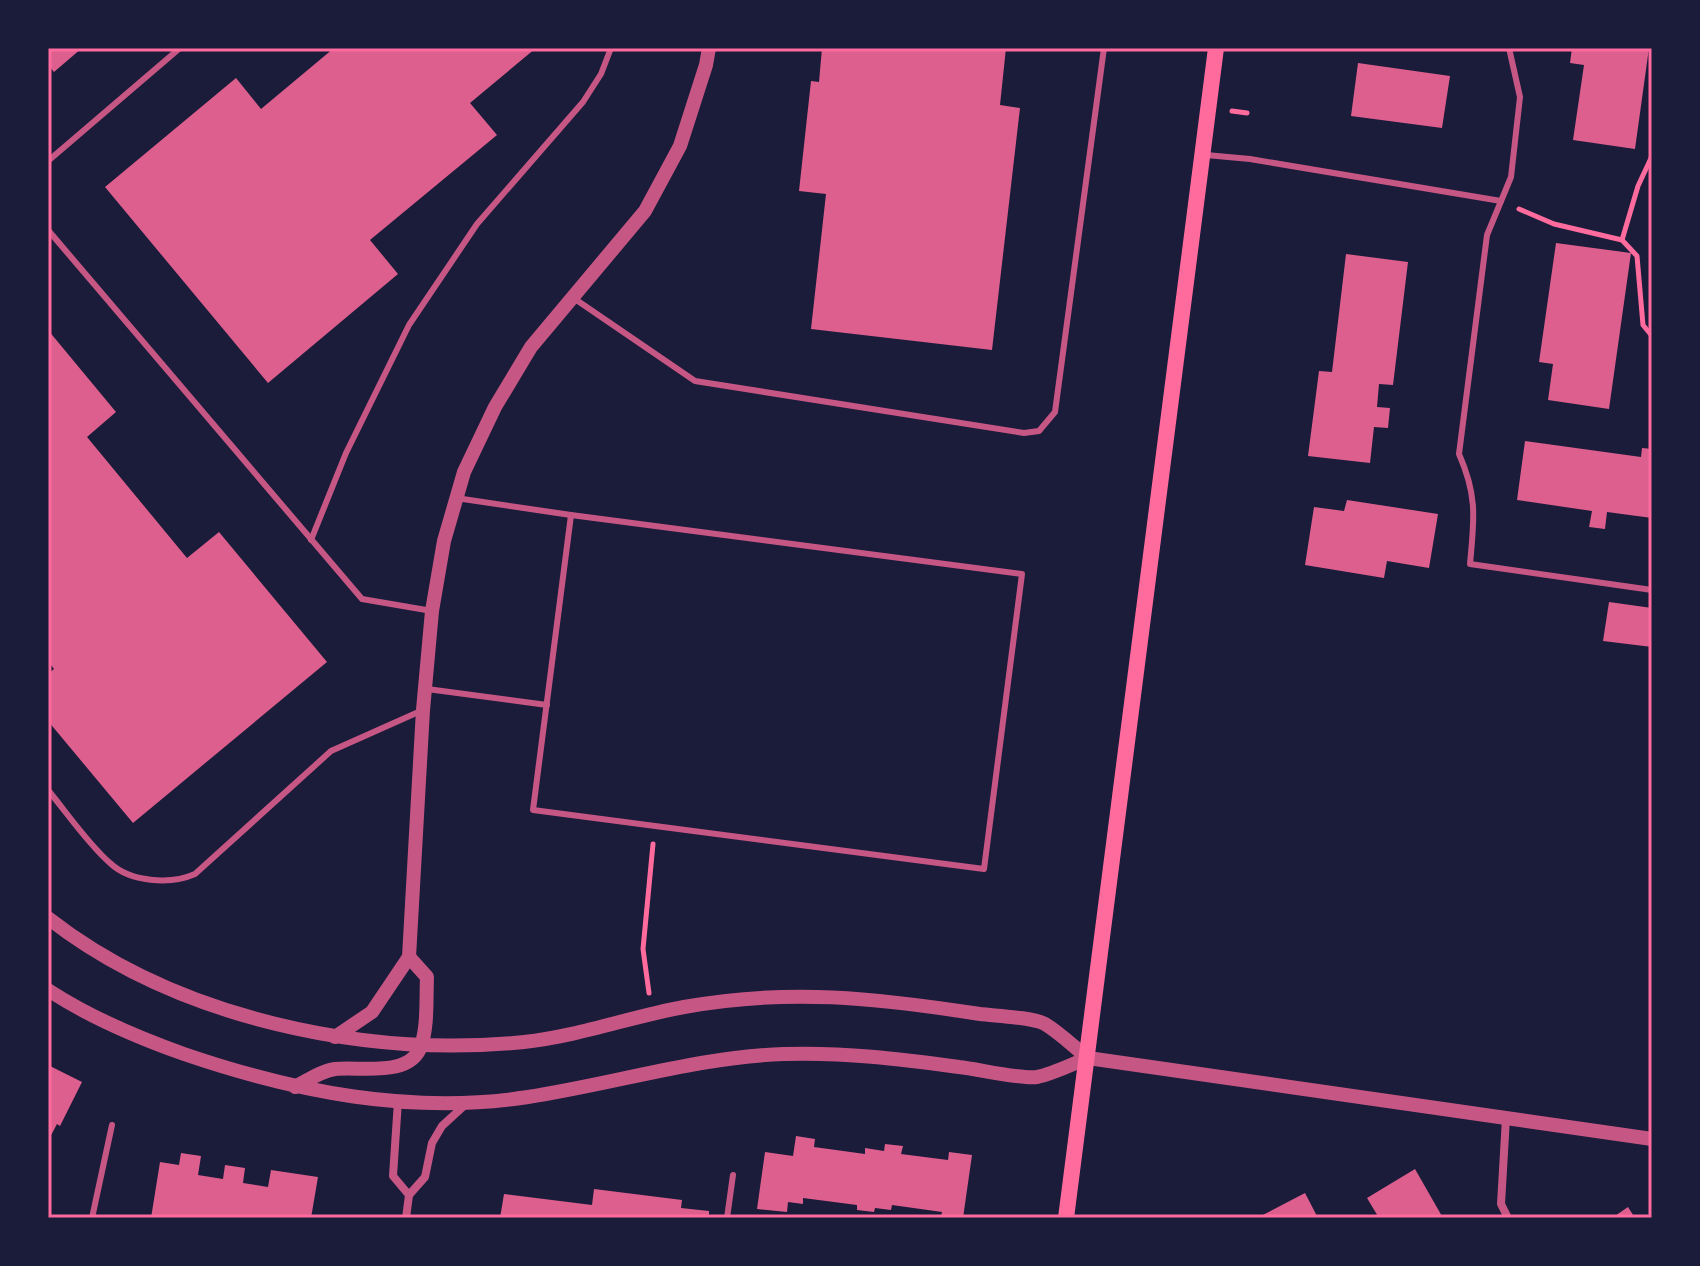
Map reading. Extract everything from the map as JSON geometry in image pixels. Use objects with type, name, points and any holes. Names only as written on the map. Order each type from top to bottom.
[{"type":"main road","points":[[1066,1218],[1216,48]]},
{"type":"street","points":[[335,1037],[372,1012],[409,957],[423,710],[432,611],[444,541],[464,472],[495,407],[531,347],[645,211],[680,146],[709,48]]},
{"type":"street","points":[[48,918],[111,960],[161,986],[261,1020],[335,1037],[422,1043],[526,1042],[725,1000],[860,997],[1043,1023],[1088,1058]]},
{"type":"street","points":[[295,1087],[326,1071],[368,1071],[406,1063],[414,1057],[422,1043],[427,977],[409,957]]},
{"type":"street","points":[[48,990],[90,1016],[143,1040],[225,1068],[295,1087],[398,1101],[466,1104],[530,1097],[738,1056],[841,1053],[1036,1077],[1088,1058],[1652,1139]]},
{"type":"street","points":[[398,1101],[393,1176],[409,1195]]},
{"type":"street","points":[[406,1218],[409,1195],[425,1177],[432,1143],[442,1126],[466,1104]]},
{"type":"street","points":[[1506,1118],[1501,1204],[1508,1218]]},
{"type":"lane","points":[[48,161],[180,48]]},
{"type":"lane","points":[[311,540],[346,453],[409,325],[477,224],[583,102],[601,74],[611,48]]},
{"type":"lane","points":[[572,297],[695,381],[1024,433],[1039,431],[1055,412],[1104,48]]},
{"type":"lane","points":[[1509,48],[1520,97],[1511,177],[1487,235],[1459,454],[1471,482],[1474,510],[1470,564],[1652,590]]},
{"type":"lane","points":[[1202,154],[1250,159],[1501,201]]},
{"type":"lane","points":[[48,230],[362,599],[432,611]]},
{"type":"lane","points":[[456,498],[1022,574],[984,869],[533,810],[571,515]]},
{"type":"lane","points":[[425,689],[547,705]]},
{"type":"lane","points":[[48,790],[111,864],[143,878],[184,879],[195,874],[331,751],[423,710]]},
{"type":"lane","points":[[92,1218],[112,1125]]},
{"type":"lane","points":[[727,1218],[733,1175]]},
{"type":"path","points":[[1622,240],[1638,186],[1652,156]]},
{"type":"path","points":[[1501,201],[1554,224],[1622,240],[1637,256],[1643,325],[1652,336]]},
{"type":"path","points":[[652,1014],[643,949],[655,826]]},
{"type":"building","points":[[48,48],[82,48],[54,72],[48,65]]},
{"type":"building","points":[[334,48],[536,48],[470,103],[497,135],[370,240],[398,274],[268,383],[105,187],[236,78],[261,109]]},
{"type":"building","points":[[822,48],[1006,48],[1000,105],[1020,108],[992,350],[811,329],[826,194],[799,191],[811,81],[819,82]]},
{"type":"building","points":[[1572,48],[1649,48],[1635,149],[1573,140],[1584,65],[1570,63]]},
{"type":"building","points":[[1358,63],[1450,76],[1442,128],[1351,116]]},
{"type":"building","points":[[1556,243],[1631,253],[1609,409],[1548,400],[1553,364],[1539,362]]},
{"type":"building","points":[[1346,254],[1408,262],[1393,385],[1379,384],[1377,407],[1390,408],[1388,428],[1374,427],[1370,463],[1308,456],[1319,371],[1332,372]]},
{"type":"building","points":[[48,330],[116,412],[87,437],[187,558],[219,532],[327,662],[133,823],[48,721],[48,674],[54,669],[48,661]]},
{"type":"building","points":[[1525,441],[1641,457],[1642,448],[1652,449],[1652,518],[1607,512],[1605,529],[1589,527],[1592,511],[1517,500]]},
{"type":"building","points":[[1347,500],[1438,514],[1429,568],[1387,561],[1384,578],[1305,565],[1314,507],[1344,511]]},
{"type":"building","points":[[1609,602],[1652,608],[1652,647],[1603,641]]},
{"type":"building","points":[[48,1065],[82,1082],[60,1126],[57,1124],[48,1141]]},
{"type":"building","points":[[796,1136],[815,1139],[814,1147],[865,1154],[865,1148],[884,1151],[885,1144],[903,1146],[901,1154],[948,1160],[949,1152],[972,1155],[963,1218],[941,1217],[942,1212],[892,1205],[891,1210],[857,1210],[857,1205],[803,1198],[803,1204],[788,1202],[787,1212],[757,1209],[765,1152],[793,1156]]},
{"type":"building","points":[[181,1153],[201,1156],[198,1175],[223,1179],[225,1165],[245,1168],[243,1183],[268,1187],[271,1170],[318,1177],[311,1218],[151,1218],[160,1162],[179,1165]]},
{"type":"building","points":[[1415,1169],[1443,1218],[1379,1218],[1367,1198]]},
{"type":"building","points":[[594,1189],[682,1200],[681,1208],[709,1211],[709,1218],[500,1218],[504,1194],[592,1205]]},
{"type":"building","points":[[1305,1193],[1318,1218],[1257,1218]]},
{"type":"building","points":[[1628,1207],[1635,1218],[1612,1218]]}]
